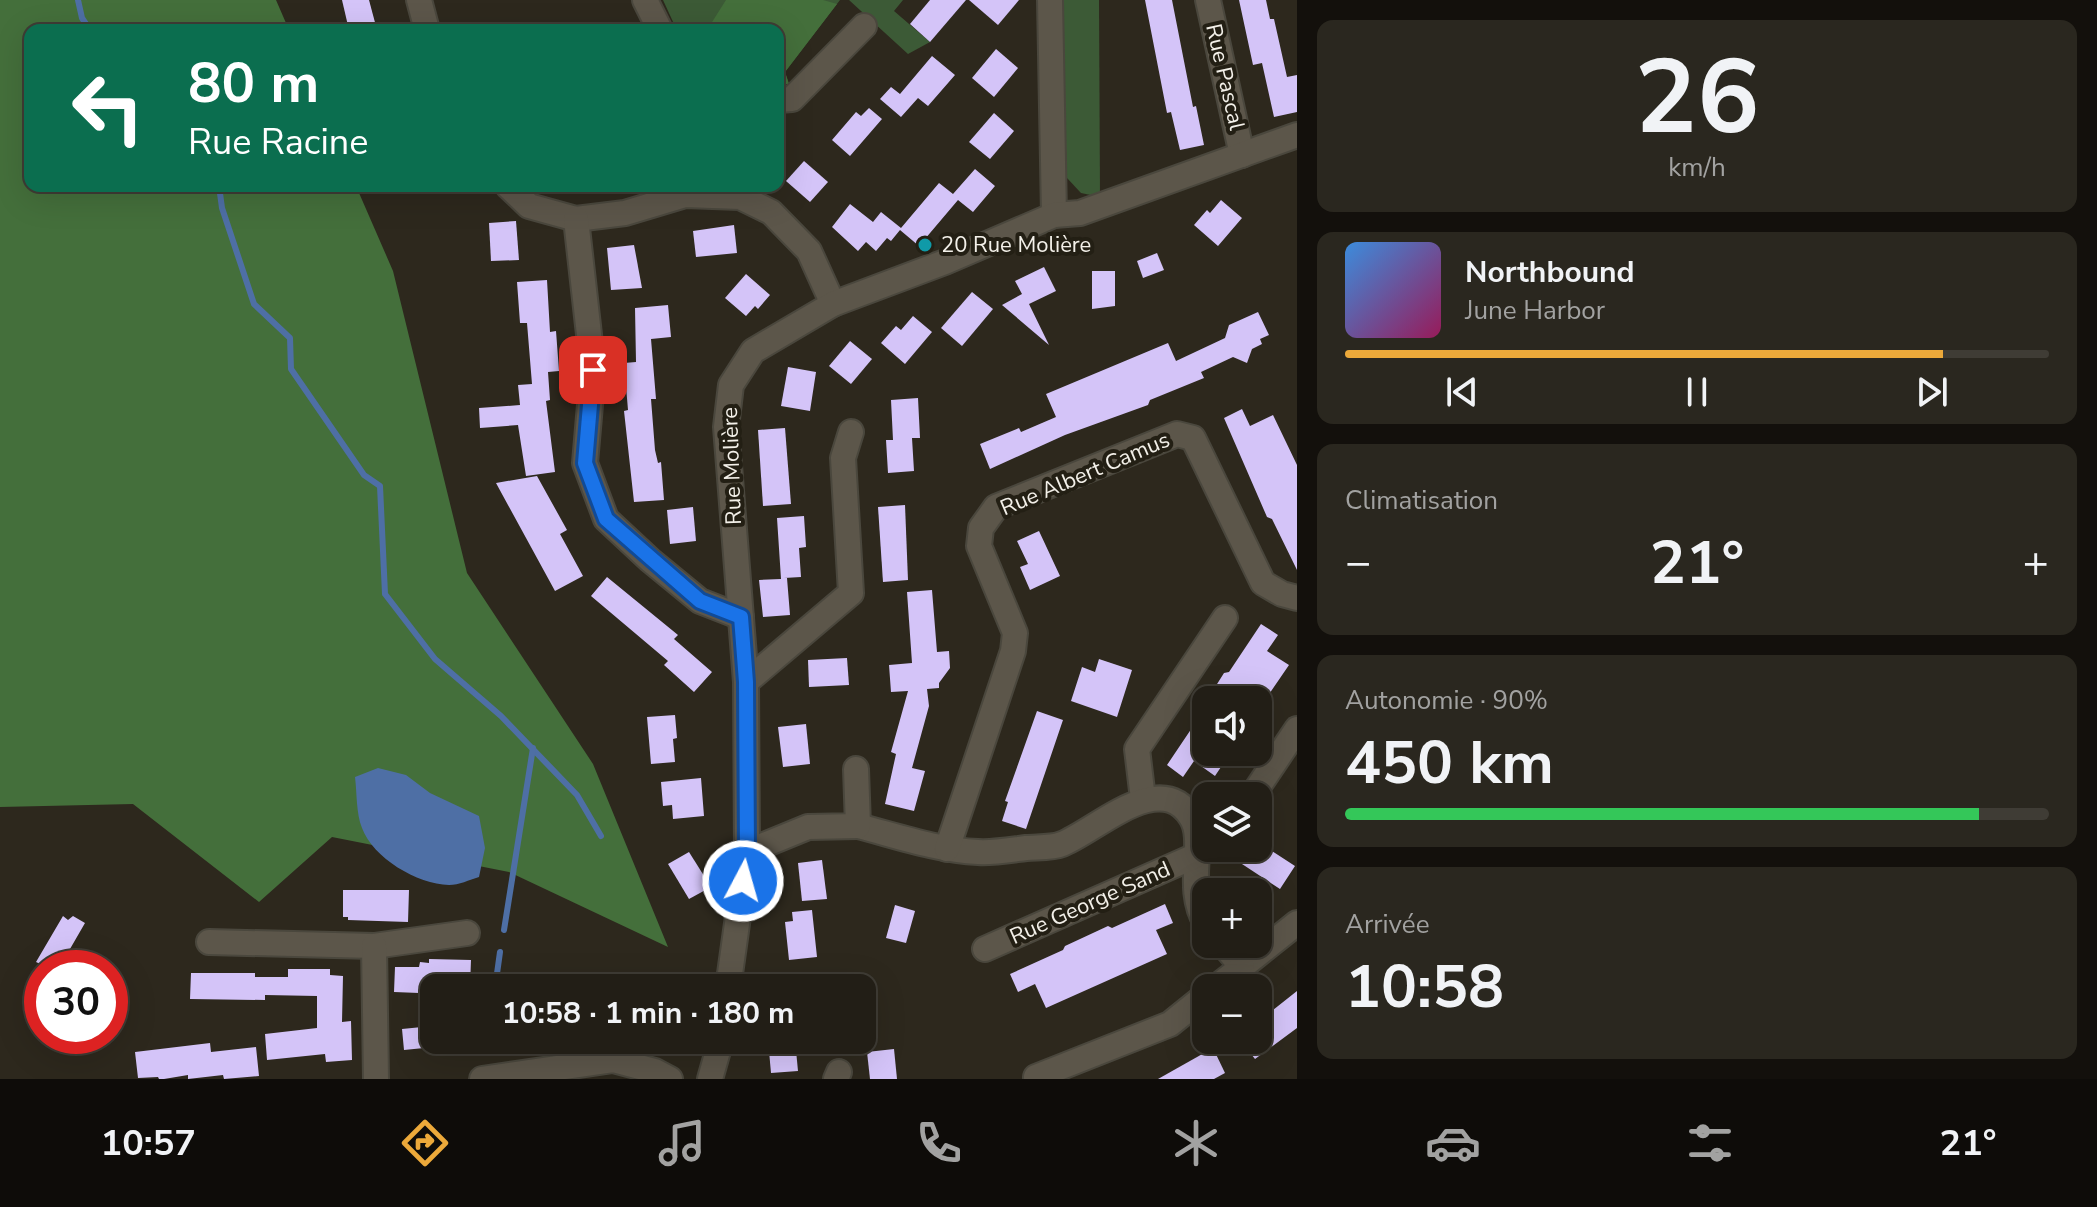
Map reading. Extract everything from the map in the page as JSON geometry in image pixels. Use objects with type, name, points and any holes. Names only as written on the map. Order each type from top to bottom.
[{"type":"street","points":[[419,0],[425,24]]},
{"type":"street","points":[[645,0],[657,24]]},
{"type":"street","points":[[1050,0],[1054,215]]},
{"type":"street","name":"Rue Pascal","points":[[1208,0],[1242,155]]},
{"type":"street","points":[[784,100],[792,99],[864,26]]},
{"type":"street","name":"Rue Molière","points":[[730,974],[747,852],[746,682],[726,427],[731,385],[753,351],[833,304],[945,262],[1054,215],[1080,213],[1297,135]]},
{"type":"street","points":[[514,192],[529,206],[576,219],[625,213],[685,195],[727,192]]},
{"type":"street","points":[[742,192],[771,212],[809,251],[833,304]]},
{"type":"street","points":[[576,219],[593,370],[585,463],[606,519],[700,601],[741,617]]},
{"type":"street","points":[[746,682],[851,593],[843,458],[851,432]]},
{"type":"street","name":"Rue Albert Camus","points":[[947,849],[1013,651],[1015,633],[979,546],[981,528],[996,507],[1177,434],[1193,438],[1263,583],[1297,598]]},
{"type":"street","points":[[747,852],[808,827],[858,826],[947,849],[980,852],[1060,845],[1143,799],[1137,749],[1225,618]]},
{"type":"street","points":[[1261,782],[1297,729]]},
{"type":"street","points":[[856,769],[858,826]]},
{"type":"street","name":"Rue George Sand","points":[[1143,799],[1161,798],[1177,803],[1192,816]]},
{"type":"street","name":"Rue George Sand","points":[[985,949],[1192,857]]},
{"type":"street","points":[[1233,974],[1297,923]]},
{"type":"street","points":[[209,942],[374,946],[467,933]]},
{"type":"street","points":[[374,946],[376,1079]]},
{"type":"street","points":[[1235,958],[1242,967]]},
{"type":"street","points":[[1036,1077],[1170,1024],[1192,1006]]},
{"type":"street","points":[[710,1079],[717,1054]]},
{"type":"street","points":[[482,1079],[613,1060],[655,1071],[670,1079]]},
{"type":"green space","points":[[0,0],[276,0],[286,24],[24,24],[24,192],[359,192],[393,271],[467,573],[593,764],[668,947],[509,872],[332,837],[259,902],[133,804],[0,807]]},
{"type":"green space","points":[[663,0],[840,0],[785,72],[789,84],[784,84],[784,24],[674,24]]},
{"type":"green space","points":[[726,0],[823,0],[837,4],[785,72],[789,84],[784,84],[784,24],[711,24]]},
{"type":"green space","points":[[849,0],[903,0],[894,11],[930,42],[908,54]]},
{"type":"green space","points":[[1061,0],[1099,0],[1100,197],[1081,193],[1067,178]]},
{"type":"water","points":[[378,768],[406,775],[430,793],[479,816],[485,848],[479,877],[453,885],[423,880],[398,867],[376,849],[360,822],[355,777]]},
{"type":"building","points":[[342,0],[369,0],[375,24],[348,24]]},
{"type":"building","points":[[930,0],[966,0],[930,42],[910,24]]},
{"type":"building","points":[[969,0],[1019,0],[998,25]]},
{"type":"building","points":[[1145,0],[1172,0],[1193,107],[1196,106],[1204,145],[1180,150],[1171,112],[1167,113]]},
{"type":"building","points":[[1239,0],[1266,0],[1270,19],[1274,19],[1287,77],[1297,75],[1297,112],[1274,117],[1262,63],[1253,65]]},
{"type":"building","points":[[996,49],[1018,68],[994,97],[972,78]]},
{"type":"building","points":[[932,56],[955,75],[928,106],[918,98],[901,117],[880,99],[891,87],[900,94]]},
{"type":"building","points":[[869,108],[882,119],[850,156],[832,140],[856,112],[861,116]]},
{"type":"building","points":[[994,113],[1014,131],[990,159],[969,142]]},
{"type":"building","points":[[804,161],[828,182],[810,202],[786,181]]},
{"type":"building","points":[[975,169],[995,186],[973,212],[958,200],[919,246],[900,230],[891,241],[887,238],[876,251],[866,242],[858,251],[832,227],[850,204],[873,222],[881,212],[901,228],[939,183],[953,194]]},
{"type":"building","points":[[1221,200],[1242,218],[1218,246],[1194,225]]},
{"type":"building","points":[[516,221],[519,260],[491,261],[489,223]]},
{"type":"building","points":[[734,225],[737,253],[696,257],[693,231]]},
{"type":"building","points":[[634,245],[642,288],[611,290],[607,248]]},
{"type":"building","points":[[1157,253],[1164,270],[1143,278],[1137,261]]},
{"type":"building","points":[[1044,267],[1056,291],[1029,304],[1049,345],[1002,305],[1022,294],[1015,281]]},
{"type":"building","points":[[1092,271],[1115,271],[1115,306],[1092,309]]},
{"type":"building","points":[[746,274],[770,295],[758,309],[755,306],[746,316],[725,298]]},
{"type":"building","points":[[547,280],[550,332],[556,331],[559,371],[548,372],[550,400],[546,401],[555,472],[526,476],[518,425],[480,428],[479,408],[520,405],[518,385],[532,384],[527,323],[520,323],[517,282]]},
{"type":"building","points":[[972,292],[993,309],[962,346],[941,328]]},
{"type":"building","points":[[668,305],[671,337],[651,339],[656,399],[651,399],[655,450],[658,463],[661,462],[664,500],[634,502],[624,411],[628,410],[624,363],[636,362],[635,308]]},
{"type":"building","points":[[1258,312],[1269,335],[1260,339],[1262,344],[1252,349],[1247,363],[1233,357],[1201,372],[1204,378],[1150,400],[1148,405],[1065,435],[990,469],[980,444],[1019,428],[1021,432],[1056,417],[1046,394],[1168,343],[1176,361],[1225,338],[1229,325]]},
{"type":"building","points":[[913,316],[932,332],[905,364],[881,343],[896,326],[901,330]]},
{"type":"building","points":[[850,341],[872,359],[851,384],[829,366]]},
{"type":"building","points":[[788,367],[816,372],[810,411],[781,406]]},
{"type":"building","points":[[918,398],[920,438],[912,438],[914,471],[888,473],[886,440],[893,440],[891,400]]},
{"type":"building","points":[[1242,409],[1250,426],[1273,415],[1297,465],[1297,570],[1272,519],[1267,517],[1224,418]]},
{"type":"building","points":[[785,428],[791,504],[763,506],[758,430]]},
{"type":"building","points":[[537,476],[567,530],[560,534],[583,576],[555,591],[496,483]]},
{"type":"building","points":[[905,505],[908,580],[883,582],[878,507]]},
{"type":"building","points":[[693,507],[696,541],[670,544],[667,510]]},
{"type":"building","points":[[804,516],[806,547],[799,548],[801,577],[784,578],[787,578],[790,615],[763,617],[759,580],[781,579],[777,518]]},
{"type":"building","points":[[1039,531],[1060,576],[1030,590],[1020,567],[1028,564],[1017,541]]},
{"type":"building","points":[[607,577],[678,635],[674,639],[712,672],[694,692],[664,665],[668,661],[591,596]]},
{"type":"building","points":[[932,590],[937,652],[949,651],[950,668],[939,683],[939,688],[927,689],[929,706],[912,768],[925,771],[914,811],[885,804],[896,754],[891,752],[908,691],[891,692],[889,665],[912,663],[907,592]]},
{"type":"building","points":[[1261,624],[1278,635],[1267,651],[1289,665],[1272,690],[1272,686],[1216,686],[1224,673],[1229,672]]},
{"type":"building","points":[[847,658],[849,685],[809,687],[808,660]]},
{"type":"building","points":[[1099,659],[1132,670],[1117,717],[1071,701],[1082,667],[1095,672]]},
{"type":"building","points":[[1037,711],[1063,720],[1026,829],[1002,821],[1008,802],[1005,801]]},
{"type":"building","points":[[675,715],[675,762],[651,764],[647,717]]},
{"type":"building","points":[[806,724],[810,764],[783,767],[778,727]]},
{"type":"building","points":[[1192,728],[1192,764],[1183,777],[1167,765]]},
{"type":"building","points":[[1201,766],[1222,766],[1215,776]]},
{"type":"building","points":[[701,778],[704,816],[673,819],[672,805],[663,806],[661,782]]},
{"type":"building","points":[[1272,851],[1295,866],[1280,889],[1272,884],[1272,878],[1263,878],[1242,864],[1272,862]]},
{"type":"building","points":[[689,852],[711,887],[689,899],[668,864]]},
{"type":"building","points":[[822,860],[827,899],[802,901],[798,863]]},
{"type":"building","points":[[343,890],[409,890],[408,922],[348,920],[348,917],[343,917]]},
{"type":"building","points":[[1165,904],[1173,923],[1156,930],[1167,954],[1046,1008],[1035,984],[1018,992],[1010,974],[1108,926],[1112,928]]},
{"type":"building","points":[[895,905],[915,911],[906,943],[886,938]]},
{"type":"building","points":[[812,910],[817,957],[789,960],[785,922],[793,921],[792,912]]},
{"type":"building","points":[[63,916],[68,920],[73,916],[85,923],[69,950],[43,950]]},
{"type":"building","points":[[429,959],[471,960],[470,974],[420,974],[419,993],[394,992],[395,967],[419,967],[420,962],[429,963]]},
{"type":"building","points":[[288,969],[330,969],[330,975],[343,976],[342,1022],[351,1021],[352,1060],[326,1062],[325,1054],[267,1060],[265,1034],[317,1028],[317,996],[265,995],[265,1000],[190,999],[191,973],[255,973],[255,977],[288,977]]},
{"type":"building","points":[[1297,991],[1297,1028],[1272,1046],[1272,1009]]},
{"type":"building","points":[[420,1027],[420,1048],[404,1050],[402,1029]]},
{"type":"building","points":[[210,1043],[211,1052],[256,1047],[259,1076],[224,1079],[223,1075],[188,1079],[188,1075],[164,1079],[138,1078],[135,1052]]},
{"type":"building","points":[[894,1049],[897,1079],[870,1079],[867,1054],[876,1054],[876,1051]]},
{"type":"building","points":[[769,1054],[796,1054],[798,1071],[771,1073]]},
{"type":"building","points":[[1202,1054],[1216,1054],[1225,1073],[1214,1079],[1158,1079]]},
{"type":"waterway","points":[[78,0],[86,24]]},
{"type":"waterway","points":[[220,192],[222,208],[254,304],[290,338],[291,369],[364,475],[380,486],[385,594],[435,659],[501,716],[577,795],[601,836]]},
{"type":"waterway","points":[[504,930],[533,748]]},
{"type":"waterway","points":[[497,974],[500,952]]},
{"type":"place","name":"20 Rue Molière","points":[[925,245]]},
{"type":"route","points":[[593,370],[585,463],[606,519],[700,601],[741,617],[746,682],[747,852],[743,881]]}]
